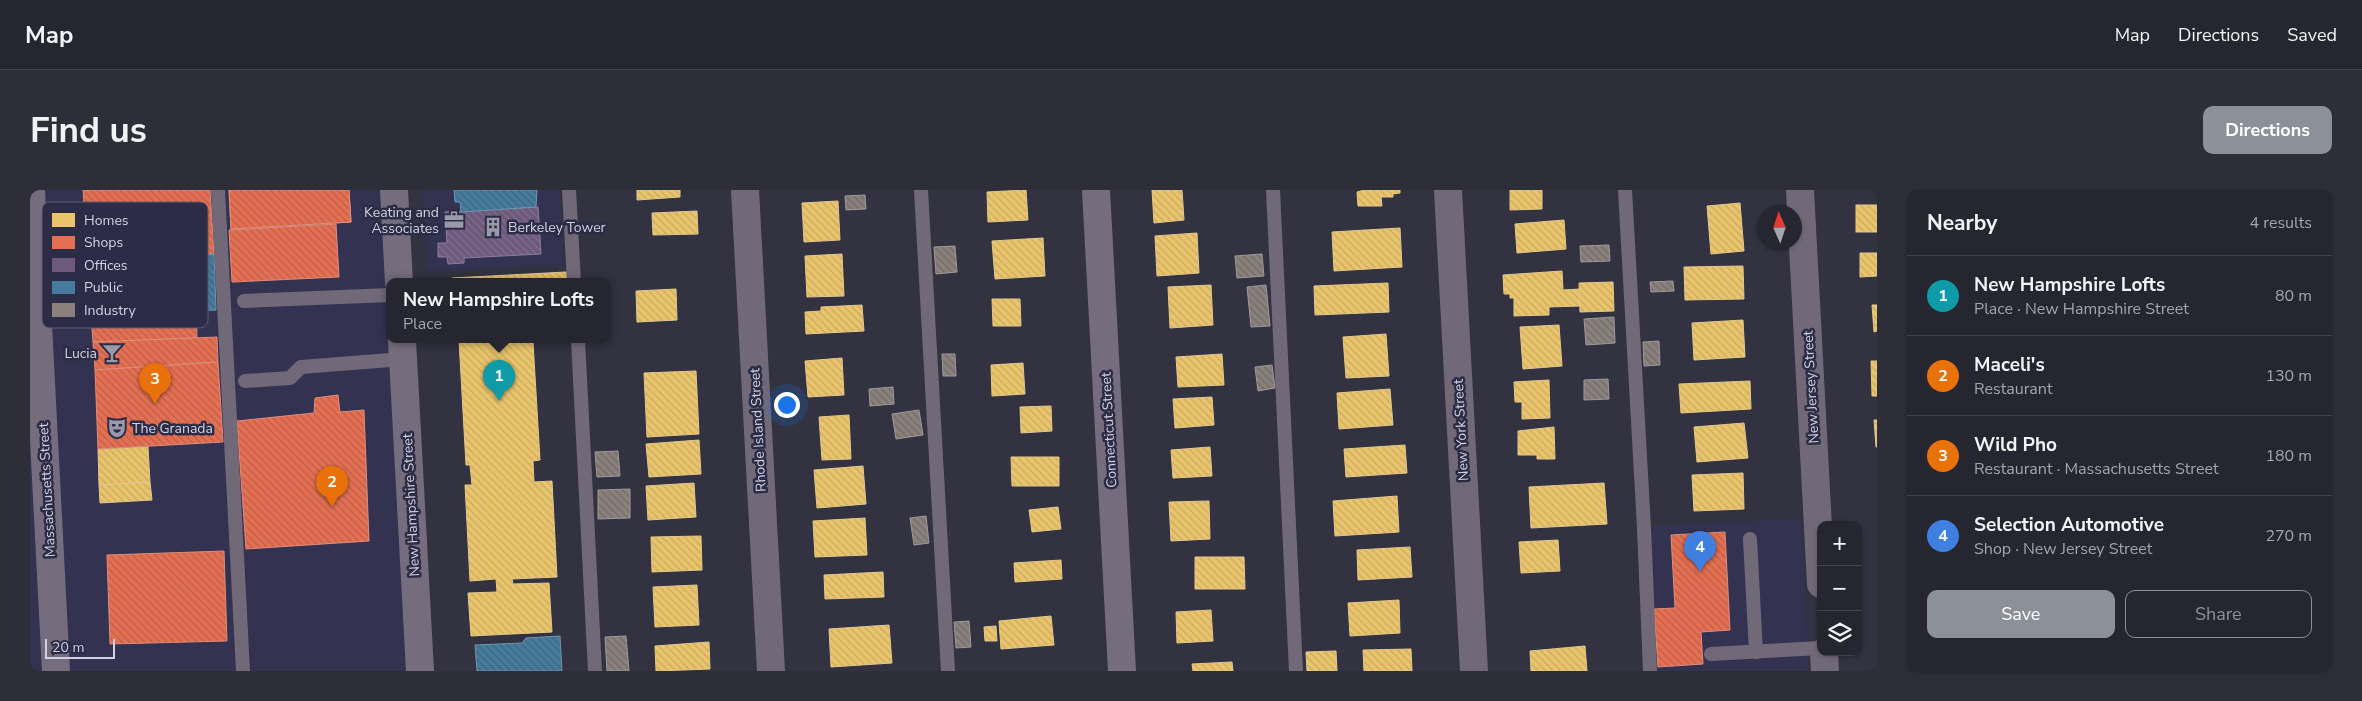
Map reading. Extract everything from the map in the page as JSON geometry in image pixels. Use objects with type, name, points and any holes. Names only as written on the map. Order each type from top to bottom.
[{"type":"street","name":"Massachusetts Street","points":[[30,190],[56,671]]},
{"type":"street","points":[[394,190],[399,278]]},
{"type":"street","name":"Rhode Island Street","points":[[745,190],[771,671]]},
{"type":"street","name":"Connecticut Street","points":[[1096,190],[1122,671]]},
{"type":"street","name":"New York Street","points":[[1448,190],[1474,671]]},
{"type":"street","name":"New Jersey Street","points":[[1800,190],[1820,566]]},
{"type":"street","name":"New Hampshire Street","points":[[402,349],[420,671]]},
{"type":"street","points":[[1824,656],[1825,671]]},
{"type":"lane","points":[[218,190],[243,671]]},
{"type":"lane","points":[[569,190],[574,278]]},
{"type":"lane","points":[[921,190],[948,671]]},
{"type":"lane","points":[[1273,190],[1296,671]]},
{"type":"lane","points":[[1625,190],[1644,518],[1650,671]]},
{"type":"lane","points":[[244,301],[386,295]]},
{"type":"lane","points":[[578,343],[595,671]]},
{"type":"lane","points":[[245,381],[290,378],[301,367],[402,349]]},
{"type":"lane","points":[[1750,539],[1756,652]]},
{"type":"lane","points":[[1711,654],[1817,648]]},
{"type":"shaded area","points":[[30,190],[394,190],[392,278],[386,278],[386,343],[390,343],[420,671],[30,671]]},
{"type":"shaded area","points":[[422,190],[560,190],[564,264],[427,272]]},
{"type":"shaded area","points":[[1801,519],[1809,671],[1657,671],[1650,526]]},
{"type":"building: Homes","points":[[637,190],[680,190],[680,197],[637,200]]},
{"type":"building: Homes","points":[[1026,190],[1028,220],[988,222],[987,192]]},
{"type":"building: Homes","points":[[1152,190],[1182,190],[1184,220],[1154,223]]},
{"type":"building: Homes","points":[[1364,190],[1400,190],[1400,193],[1393,194],[1393,197],[1381,197],[1382,206],[1358,206],[1357,192]]},
{"type":"building: Homes","points":[[1510,190],[1542,190],[1542,209],[1510,210]]},
{"type":"building: Homes","points":[[838,201],[840,240],[804,242],[802,203]]},
{"type":"building: Homes","points":[[1740,203],[1744,251],[1711,254],[1707,206]]},
{"type":"building: Homes","points":[[1856,205],[1877,205],[1877,232],[1856,232]]},
{"type":"building: Homes","points":[[697,211],[698,234],[653,235],[652,213]]},
{"type":"building: Homes","points":[[1564,220],[1566,249],[1517,253],[1515,224]]},
{"type":"building: Homes","points":[[1400,228],[1402,267],[1334,271],[1332,232]]},
{"type":"building: Homes","points":[[1197,233],[1199,273],[1157,276],[1155,236]]},
{"type":"building: Homes","points":[[1043,238],[1045,276],[995,279],[992,241]]},
{"type":"building: Homes","points":[[1860,253],[1877,253],[1877,276],[1860,277]]},
{"type":"building: Homes","points":[[842,254],[844,296],[807,297],[805,256]]},
{"type":"building: Homes","points":[[1743,266],[1744,299],[1685,300],[1684,267]]},
{"type":"building: Homes","points":[[1562,271],[1563,290],[1580,289],[1580,306],[1549,307],[1549,315],[1514,316],[1514,298],[1510,298],[1510,294],[1504,294],[1503,275]]},
{"type":"building: Homes","points":[[566,272],[567,278],[452,278]]},
{"type":"building: Homes","points":[[1613,282],[1614,311],[1580,312],[1579,283]]},
{"type":"building: Homes","points":[[1388,283],[1389,312],[1315,315],[1314,286]]},
{"type":"building: Homes","points":[[1211,285],[1213,325],[1170,328],[1168,287]]},
{"type":"building: Homes","points":[[676,289],[677,320],[637,322],[636,291]]},
{"type":"building: Homes","points":[[992,299],[1020,299],[1021,326],[993,326]]},
{"type":"building: Homes","points":[[862,305],[864,331],[806,334],[805,312],[821,311],[821,307]]},
{"type":"building: Homes","points":[[1872,305],[1877,305],[1877,331],[1874,332]]},
{"type":"building: Homes","points":[[1743,320],[1745,357],[1694,360],[1692,323]]},
{"type":"building: Homes","points":[[1559,325],[1562,366],[1523,369],[1520,327]]},
{"type":"building: Homes","points":[[1386,334],[1389,376],[1346,378],[1343,337]]},
{"type":"building: Homes","points":[[459,343],[533,343],[540,460],[533,461],[534,482],[552,481],[557,577],[512,579],[513,584],[549,583],[552,632],[471,636],[468,593],[497,592],[496,579],[470,581],[465,485],[472,485],[470,465],[466,465]]},
{"type":"building: Homes","points":[[1222,354],[1224,385],[1178,387],[1176,357]]},
{"type":"building: Homes","points":[[842,358],[844,395],[808,397],[805,361]]},
{"type":"building: Homes","points":[[1871,361],[1877,361],[1877,396],[1872,396]]},
{"type":"building: Homes","points":[[1023,363],[1025,394],[992,396],[991,365]]},
{"type":"building: Homes","points":[[696,371],[699,434],[647,437],[644,373]]},
{"type":"building: Homes","points":[[1549,380],[1550,418],[1522,419],[1522,402],[1515,402],[1514,382]]},
{"type":"building: Homes","points":[[1750,381],[1751,409],[1681,413],[1679,384]]},
{"type":"building: Homes","points":[[1390,389],[1393,425],[1339,429],[1337,393]]},
{"type":"building: Homes","points":[[1212,397],[1214,425],[1175,428],[1173,399]]},
{"type":"building: Homes","points":[[1051,406],[1052,431],[1021,433],[1020,407]]},
{"type":"building: Homes","points":[[849,415],[851,459],[822,460],[819,417]]},
{"type":"building: Homes","points":[[1874,420],[1877,420],[1877,447],[1876,447]]},
{"type":"building: Homes","points":[[1744,423],[1748,458],[1697,462],[1694,427]]},
{"type":"building: Homes","points":[[1554,427],[1555,459],[1537,459],[1537,455],[1518,455],[1518,431]]},
{"type":"building: Homes","points":[[699,440],[701,474],[649,477],[646,444]]},
{"type":"building: Homes","points":[[1405,445],[1407,473],[1346,477],[1344,449]]},
{"type":"building: Homes","points":[[148,447],[150,482],[99,485],[98,449]]},
{"type":"building: Homes","points":[[1210,447],[1212,476],[1173,478],[1171,450]]},
{"type":"building: Homes","points":[[1011,457],[1059,457],[1059,486],[1012,486]]},
{"type":"building: Homes","points":[[863,466],[866,504],[817,508],[814,470]]},
{"type":"building: Homes","points":[[1743,473],[1744,509],[1694,511],[1692,475]]},
{"type":"building: Homes","points":[[150,482],[152,500],[100,503],[99,485]]},
{"type":"building: Homes","points":[[694,483],[696,517],[648,520],[646,486]]},
{"type":"building: Homes","points":[[1604,483],[1607,524],[1531,528],[1529,487]]},
{"type":"building: Homes","points":[[1397,496],[1399,532],[1335,536],[1333,501]]},
{"type":"building: Homes","points":[[1209,501],[1210,539],[1171,541],[1169,502]]},
{"type":"building: Homes","points":[[1058,507],[1061,529],[1032,532],[1029,510]]},
{"type":"building: Homes","points":[[865,518],[867,555],[815,557],[813,521]]},
{"type":"building: Homes","points":[[701,536],[702,570],[652,572],[651,537]]},
{"type":"building: Homes","points":[[1558,540],[1560,571],[1521,573],[1519,542]]},
{"type":"building: Homes","points":[[1410,547],[1412,577],[1358,580],[1357,550]]},
{"type":"building: Homes","points":[[1195,557],[1244,557],[1245,589],[1195,589]]},
{"type":"building: Homes","points":[[1061,560],[1062,579],[1015,582],[1014,563]]},
{"type":"building: Homes","points":[[883,572],[884,597],[825,599],[824,575]]},
{"type":"building: Homes","points":[[697,585],[699,625],[655,627],[653,587]]},
{"type":"building: Homes","points":[[1399,600],[1400,633],[1350,636],[1348,603]]},
{"type":"building: Homes","points":[[1211,610],[1213,641],[1177,643],[1176,612]]},
{"type":"building: Homes","points":[[1051,616],[1054,645],[1001,649],[999,621]]},
{"type":"building: Homes","points":[[889,625],[892,663],[831,667],[829,629]]},
{"type":"building: Homes","points":[[996,626],[997,641],[985,641],[984,627]]},
{"type":"building: Homes","points":[[709,642],[710,669],[656,671],[655,646]]},
{"type":"building: Homes","points":[[1585,646],[1587,671],[1531,671],[1530,651]]},
{"type":"building: Homes","points":[[1411,649],[1412,671],[1364,671],[1363,650]]},
{"type":"building: Homes","points":[[1336,651],[1337,671],[1307,671],[1306,652]]},
{"type":"building: Homes","points":[[1232,662],[1233,671],[1193,671],[1192,664]]},
{"type":"building: Shops","points":[[83,190],[210,190],[214,254],[208,254],[208,202],[84,202]]},
{"type":"building: Shops","points":[[229,190],[349,190],[351,222],[231,229]]},
{"type":"building: Shops","points":[[229,190],[349,190],[351,222],[231,229]]},
{"type":"building: Shops","points":[[336,224],[339,277],[232,282],[229,230]]},
{"type":"building: Shops","points":[[92,328],[197,328],[197,338],[93,342]]},
{"type":"building: Shops","points":[[217,337],[218,362],[95,370],[93,342]]},
{"type":"building: Shops","points":[[218,362],[223,442],[98,449],[95,370]]},
{"type":"building: Shops","points":[[338,395],[340,412],[364,410],[369,541],[246,549],[237,421],[314,413],[315,398]]},
{"type":"building: Shops","points":[[1725,532],[1730,630],[1701,632],[1703,664],[1658,667],[1654,609],[1675,608],[1671,535]]},
{"type":"building: Shops","points":[[224,551],[227,641],[110,644],[107,555]]},
{"type":"building: Offices","name":"Berkeley Tower","points":[[538,207],[541,254],[464,258],[464,263],[448,264],[447,257],[438,257],[438,243],[447,243],[445,212]]},
{"type":"building: Public","points":[[454,190],[537,190],[536,207],[461,212],[460,202],[455,202]]},
{"type":"building: Public","points":[[208,254],[214,254],[216,310],[208,310]]},
{"type":"building: Public","points":[[560,636],[562,671],[477,671],[475,645],[522,643],[526,638]]},
{"type":"building: Industry","points":[[865,195],[866,209],[846,210],[845,196]]},
{"type":"building: Industry","points":[[1609,245],[1610,261],[1581,262],[1580,246]]},
{"type":"building: Industry","points":[[955,246],[957,272],[936,274],[934,247]]},
{"type":"building: Industry","points":[[1262,254],[1264,276],[1237,278],[1235,256]]},
{"type":"building: Industry","points":[[1673,281],[1674,291],[1651,292],[1650,282]]},
{"type":"building: Industry","points":[[1266,285],[1270,326],[1251,327],[1247,287]]},
{"type":"building: Industry","points":[[1614,317],[1615,343],[1586,345],[1584,319]]},
{"type":"building: Industry","points":[[1659,341],[1660,365],[1644,366],[1643,342]]},
{"type":"building: Industry","points":[[942,354],[955,354],[956,376],[943,376]]},
{"type":"building: Industry","points":[[1272,365],[1275,388],[1258,391],[1255,367]]},
{"type":"building: Industry","points":[[1608,379],[1609,399],[1584,400],[1584,380]]},
{"type":"building: Industry","points":[[893,387],[894,404],[870,406],[869,389]]},
{"type":"building: Industry","points":[[919,410],[923,435],[896,439],[892,414]]},
{"type":"building: Industry","points":[[618,451],[620,476],[597,477],[595,452]]},
{"type":"building: Industry","points":[[630,489],[630,518],[598,519],[598,490]]},
{"type":"building: Industry","points":[[926,516],[929,543],[914,545],[910,518]]},
{"type":"building: Industry","points":[[969,621],[971,647],[956,648],[954,622]]},
{"type":"building: Industry","points":[[626,636],[629,671],[607,671],[605,637]]},
{"type":"place","name":"Keating and Associates","points":[[454,220]]},
{"type":"place","name":"Berkeley Tower","points":[[493,227]]},
{"type":"place","name":"Lucia","points":[[112,353]]},
{"type":"place","name":"New Hampshire Lofts","points":[[499,401]]},
{"type":"place","name":"Wild Pho","points":[[155,404]]},
{"type":"place","name":"The Granada","points":[[117,428]]},
{"type":"place","name":"Maceli's","points":[[332,507]]},
{"type":"place","name":"Selection Automotive","points":[[1700,572]]}]
